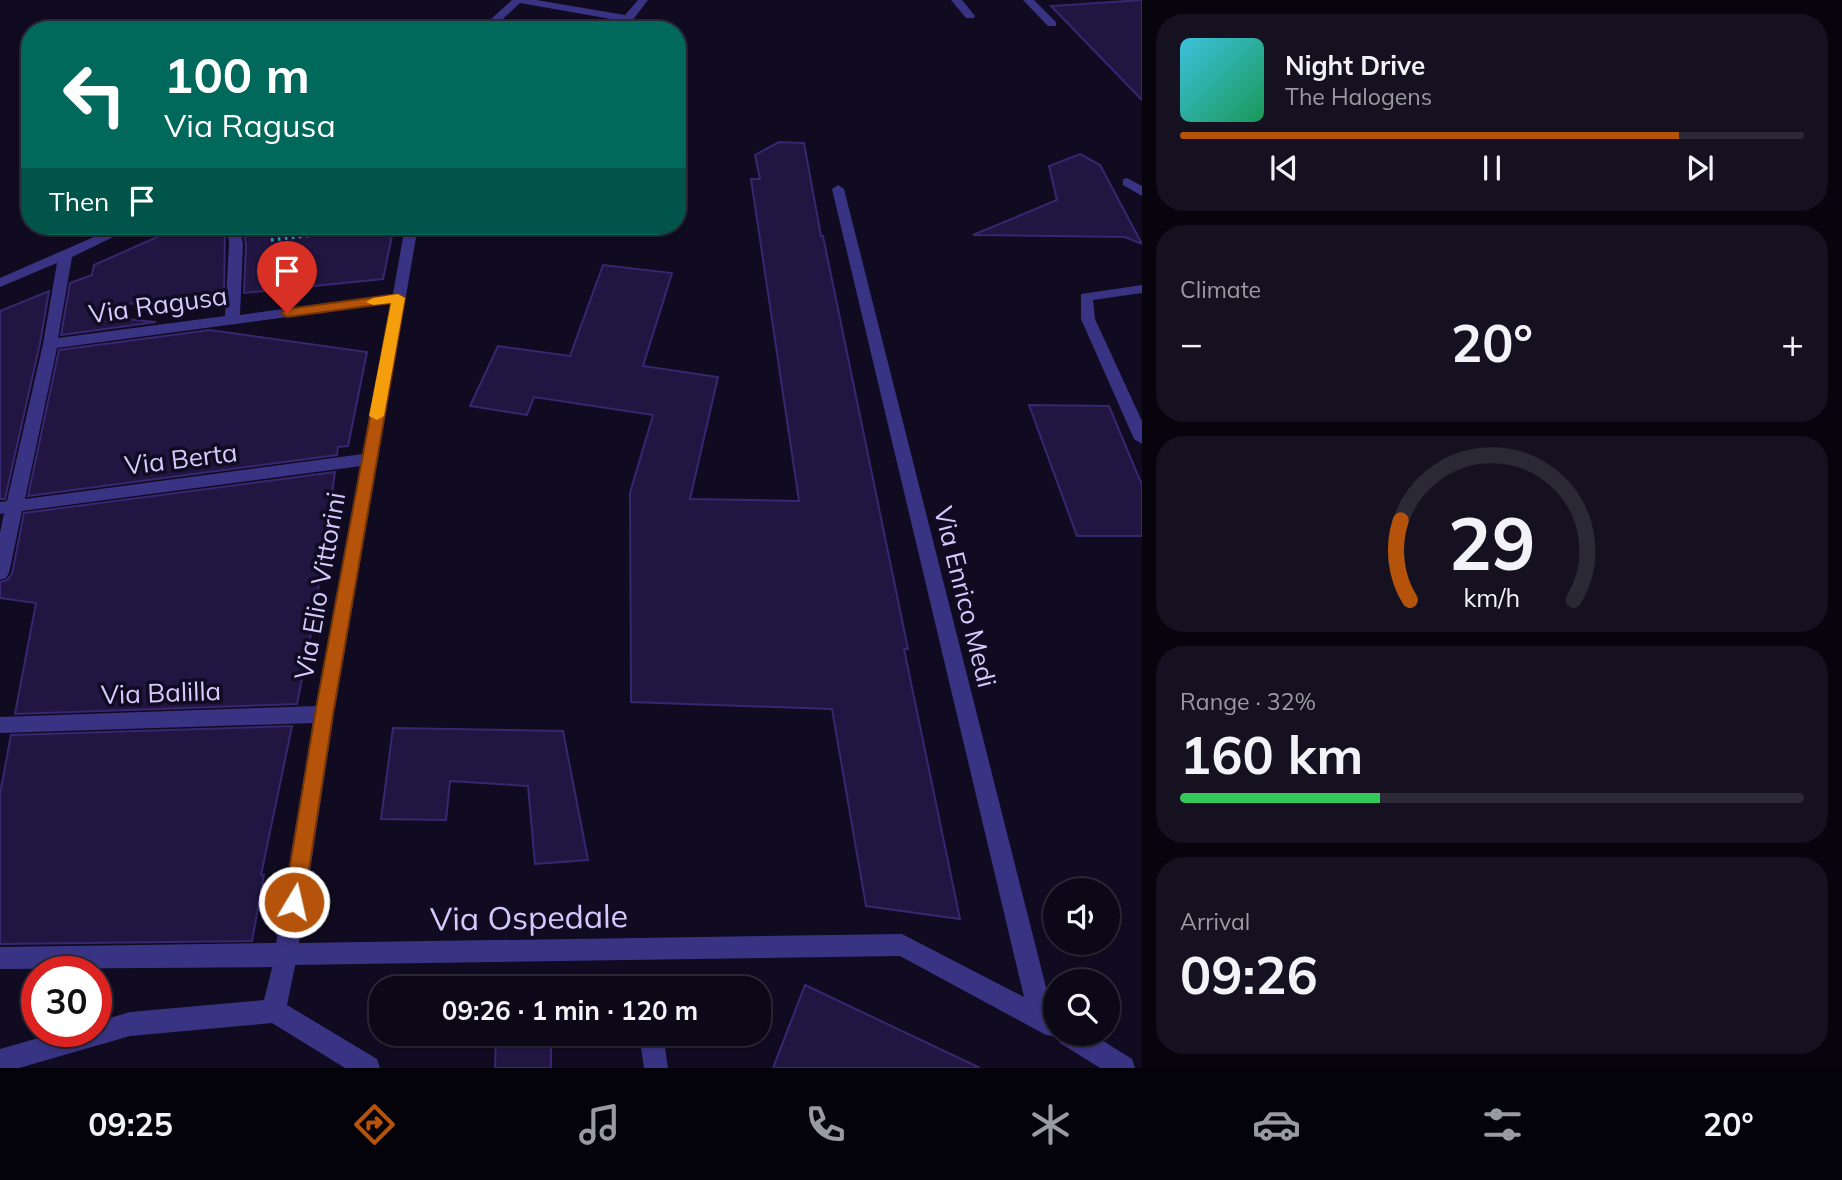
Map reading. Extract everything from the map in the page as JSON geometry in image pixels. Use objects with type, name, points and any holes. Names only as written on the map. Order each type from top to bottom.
[{"type":"street","points":[[494,21],[518,0],[628,19],[643,0]]},
{"type":"street","points":[[956,0],[970,16]]},
{"type":"street","points":[[1028,0],[1052,24]]},
{"type":"street","points":[[1127,182],[1142,192]]},
{"type":"street","name":"Via Enrico Medi","points":[[838,189],[1043,1001]]},
{"type":"street","points":[[0,283],[110,235]]},
{"type":"street","points":[[232,320],[234,235]]},
{"type":"street","name":"Via Elio Vittorini","points":[[274,1011],[324,714],[410,235]]},
{"type":"street","points":[[0,573],[7,507],[50,344],[65,256]]},
{"type":"street","points":[[1142,289],[1086,297],[1088,318],[1142,439]]},
{"type":"street","name":"Via Ragusa","points":[[50,344],[398,298]]},
{"type":"street","name":"Via Berta","points":[[7,507],[369,459]]},
{"type":"street","name":"Via Balilla","points":[[0,724],[324,714]]},
{"type":"street","name":"Via Ospedale","points":[[0,958],[285,956],[902,945],[1043,1018]]},
{"type":"street","points":[[0,1061],[130,1024],[274,1011],[368,1068]]},
{"type":"street","points":[[653,1046],[656,1068]]},
{"type":"street","points":[[1088,1046],[1123,1068]]},
{"type":"path","points":[[236,244],[312,235]]},
{"type":"building","points":[[1142,0],[1142,100],[1051,6]]},
{"type":"building","points":[[779,142],[804,143],[908,649],[904,649],[960,919],[866,906],[832,709],[631,702],[630,493],[653,415],[534,397],[527,415],[470,406],[498,346],[570,356],[603,265],[672,273],[643,366],[718,377],[690,499],[799,501],[751,179],[760,179],[755,155]]},
{"type":"building","points":[[1080,154],[1100,165],[1142,244],[1125,237],[973,235],[1057,200],[1049,166]]},
{"type":"building","points":[[162,235],[225,235],[224,295],[127,304],[127,319],[156,322],[61,335],[70,283],[92,275],[94,265]]},
{"type":"building","points":[[244,235],[392,235],[383,279],[244,293]]},
{"type":"building","points":[[49,291],[5,499],[0,499],[0,311]]},
{"type":"building","points":[[210,330],[367,352],[348,446],[338,447],[337,455],[28,496],[59,350]]},
{"type":"building","points":[[1029,405],[1109,406],[1142,485],[1142,536],[1077,536]]},
{"type":"building","points":[[335,472],[314,618],[297,704],[15,714],[36,603],[0,598],[0,582],[7,580],[12,574],[24,513]]},
{"type":"building","points":[[292,726],[261,875],[264,875],[252,941],[0,944],[0,794],[11,735]]},
{"type":"building","points":[[393,728],[563,731],[588,860],[535,864],[528,786],[450,781],[446,820],[381,819]]},
{"type":"building","points":[[805,985],[980,1068],[773,1068]]},
{"type":"building","points":[[496,1046],[551,1046],[551,1068],[495,1068]]},
{"type":"slow traffic","points":[[373,302],[398,298],[377,416]]},
{"type":"route","points":[[287,313],[398,298],[324,714],[294,902]]}]
